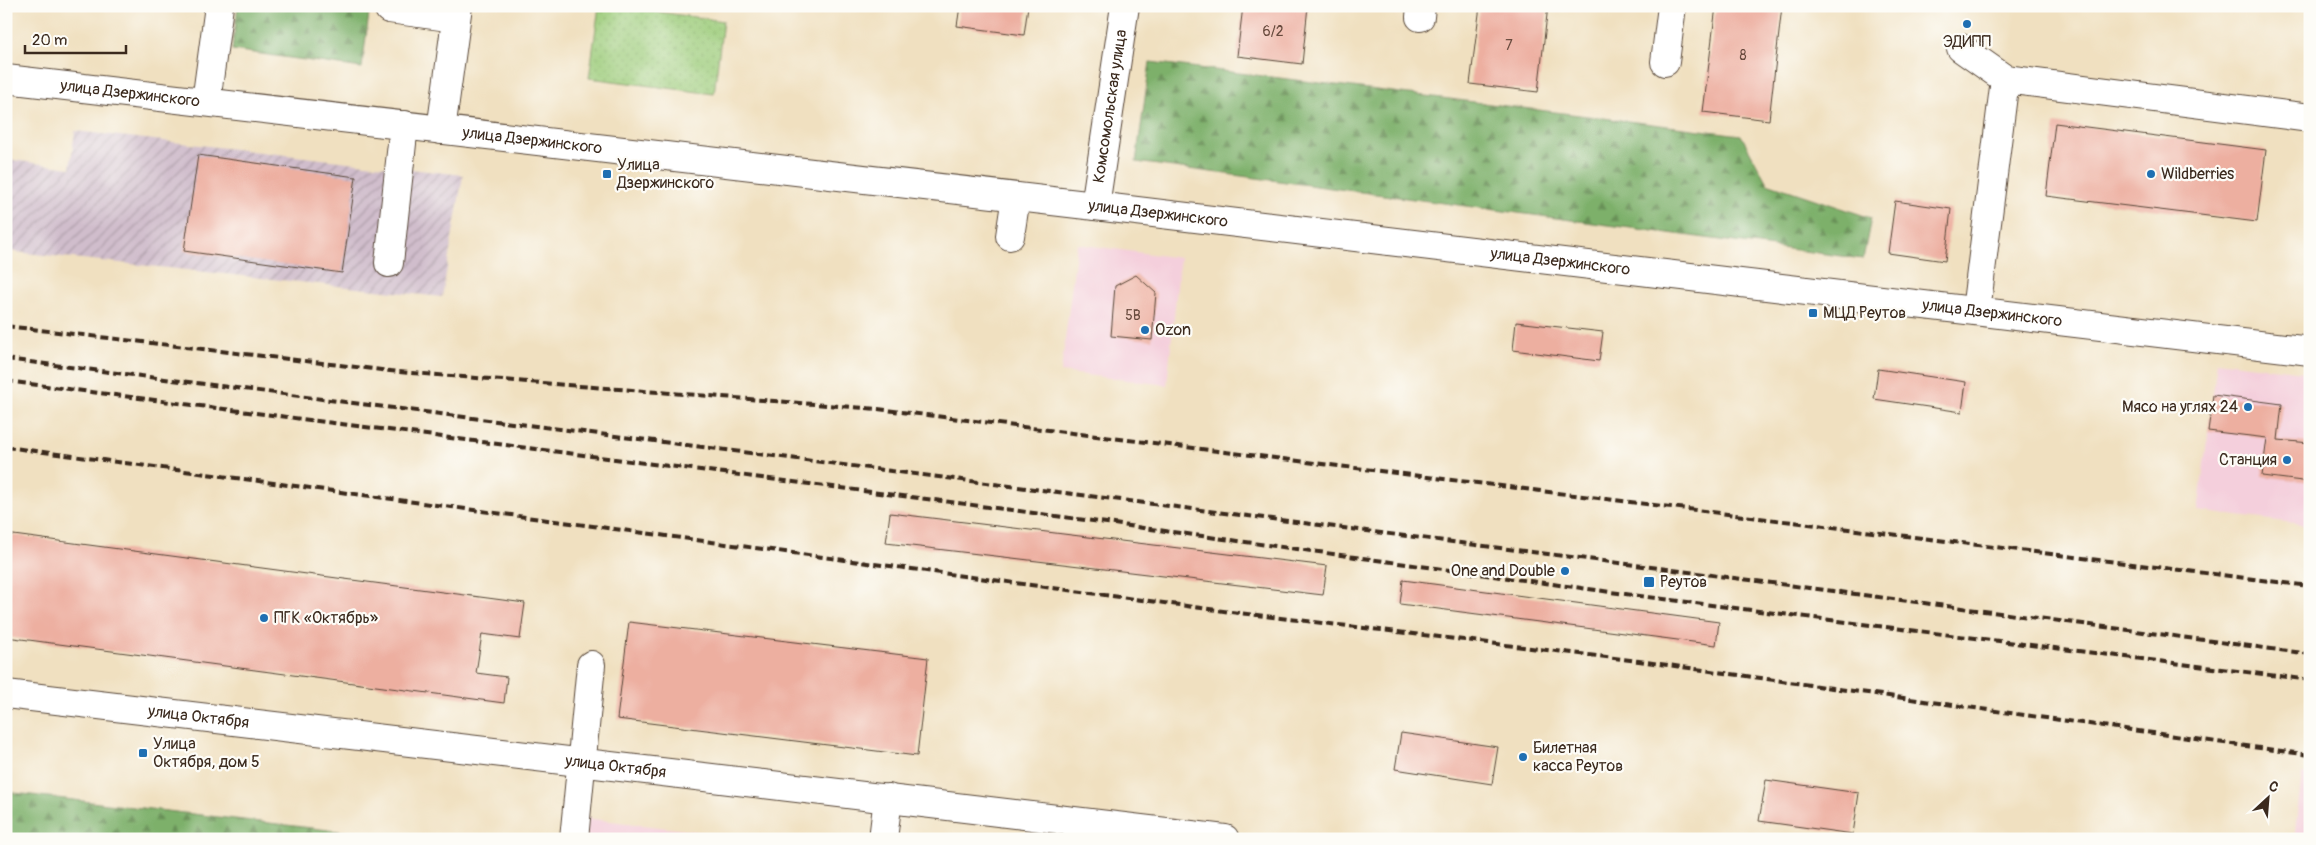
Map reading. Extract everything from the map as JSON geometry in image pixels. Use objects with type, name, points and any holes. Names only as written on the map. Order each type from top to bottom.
[{"type":"street","points":[[206,102],[219,6]]},
{"type":"street","points":[[390,6],[389,9],[457,12],[441,130]]},
{"type":"street","name":"Комсомольская улица","points":[[1095,206],[1125,6]]},
{"type":"street","points":[[1665,62],[1672,6]]},
{"type":"street","points":[[1961,48],[2005,79],[2310,118]]},
{"type":"street","name":"улица Дзержинского","points":[[6,79],[1095,206],[2310,351]]},
{"type":"street","points":[[1976,311],[2005,79]]},
{"type":"street","points":[[388,263],[404,125]]},
{"type":"street","points":[[1010,236],[1016,197]]},
{"type":"street","points":[[574,839],[591,665]]},
{"type":"street","name":"улица Октября","points":[[6,694],[1225,839]]},
{"type":"street","points":[[883,839],[888,798]]},
{"type":"shaded area","points":[[75,131],[463,175],[442,297],[6,251],[6,159],[70,168]]},
{"type":"shaded area","points":[[1077,244],[1180,258],[1167,385],[1061,372]]},
{"type":"shaded area","points":[[2217,361],[2310,373],[2310,525],[2198,511]]},
{"type":"shaded area","points":[[2302,774],[2310,775],[2310,839],[2294,839]]},
{"type":"shaded area","points":[[585,818],[759,839],[584,839]]},
{"type":"green space","points":[[238,6],[370,6],[362,68],[232,50]]},
{"type":"green space","points":[[599,6],[615,6],[723,21],[714,94],[589,78]]},
{"type":"green space","points":[[1150,62],[1741,135],[1767,183],[1871,218],[1863,259],[1136,162]]},
{"type":"green space","points":[[6,792],[405,839],[6,839]]},
{"type":"building","points":[[960,6],[1028,6],[1024,35],[957,26]]},
{"type":"building","points":[[1243,6],[1308,6],[1302,64],[1237,56]]},
{"type":"building","points":[[1480,6],[1548,6],[1538,92],[1470,84]]},
{"type":"building","points":[[1716,6],[1782,6],[1769,120],[1703,112]]},
{"type":"building","points":[[2055,123],[2266,150],[2257,222],[2046,196]]},
{"type":"building","points":[[198,155],[356,177],[342,273],[184,251]]},
{"type":"building","points":[[1895,201],[1951,209],[1945,261],[1888,253]]},
{"type":"building","points":[[1136,275],[1156,293],[1152,340],[1111,336],[1115,286]]},
{"type":"building","points":[[1516,322],[1603,332],[1599,361],[1513,350]]},
{"type":"building","points":[[1878,369],[1966,382],[1962,412],[1874,399]]},
{"type":"building","points":[[2213,395],[2282,404],[2278,440],[2310,443],[2310,482],[2262,476],[2267,438],[2208,431]]},
{"type":"building","points":[[890,513],[1327,566],[1323,595],[886,543]]},
{"type":"building","name":"ПГК «Октябрь»","points":[[6,534],[525,603],[520,639],[482,634],[476,673],[507,677],[504,703],[6,637]]},
{"type":"building","points":[[1403,580],[1719,622],[1716,645],[1400,604]]},
{"type":"building","points":[[629,622],[928,658],[917,756],[617,719]]},
{"type":"building","points":[[1401,733],[1498,747],[1492,784],[1395,769]]},
{"type":"building","points":[[1766,780],[1859,793],[1853,834],[1759,821]]},
{"type":"railway","points":[[6,326],[399,372],[878,409],[2310,586]]},
{"type":"railway","points":[[6,359],[1651,567],[2310,654]]},
{"type":"railway","points":[[6,381],[1012,510],[1647,597],[2310,680]]},
{"type":"railway","points":[[6,447],[1231,612],[1639,661],[2310,755]]},
{"type":"place","name":"ЭДИПП","points":[[1967,24]]},
{"type":"place","name":"Улица Дзержинского","points":[[607,174]]},
{"type":"place","name":"Wildberries","points":[[2151,174]]},
{"type":"place","name":"МЦД Реутов","points":[[1813,313]]},
{"type":"place","name":"Ozon","points":[[1145,330]]},
{"type":"place","name":"Мясо на углях 24","points":[[2248,407]]},
{"type":"place","name":"Станция","points":[[2287,460]]},
{"type":"place","name":"One and Double","points":[[1565,571]]},
{"type":"place","name":"Реутов","points":[[1649,582]]},
{"type":"place","name":"ПГК «Октябрь»","points":[[264,618]]},
{"type":"place","name":"Улица Октября, дом 5","points":[[143,753]]},
{"type":"place","name":"Билетная касса Реутов","points":[[1523,757]]}]
